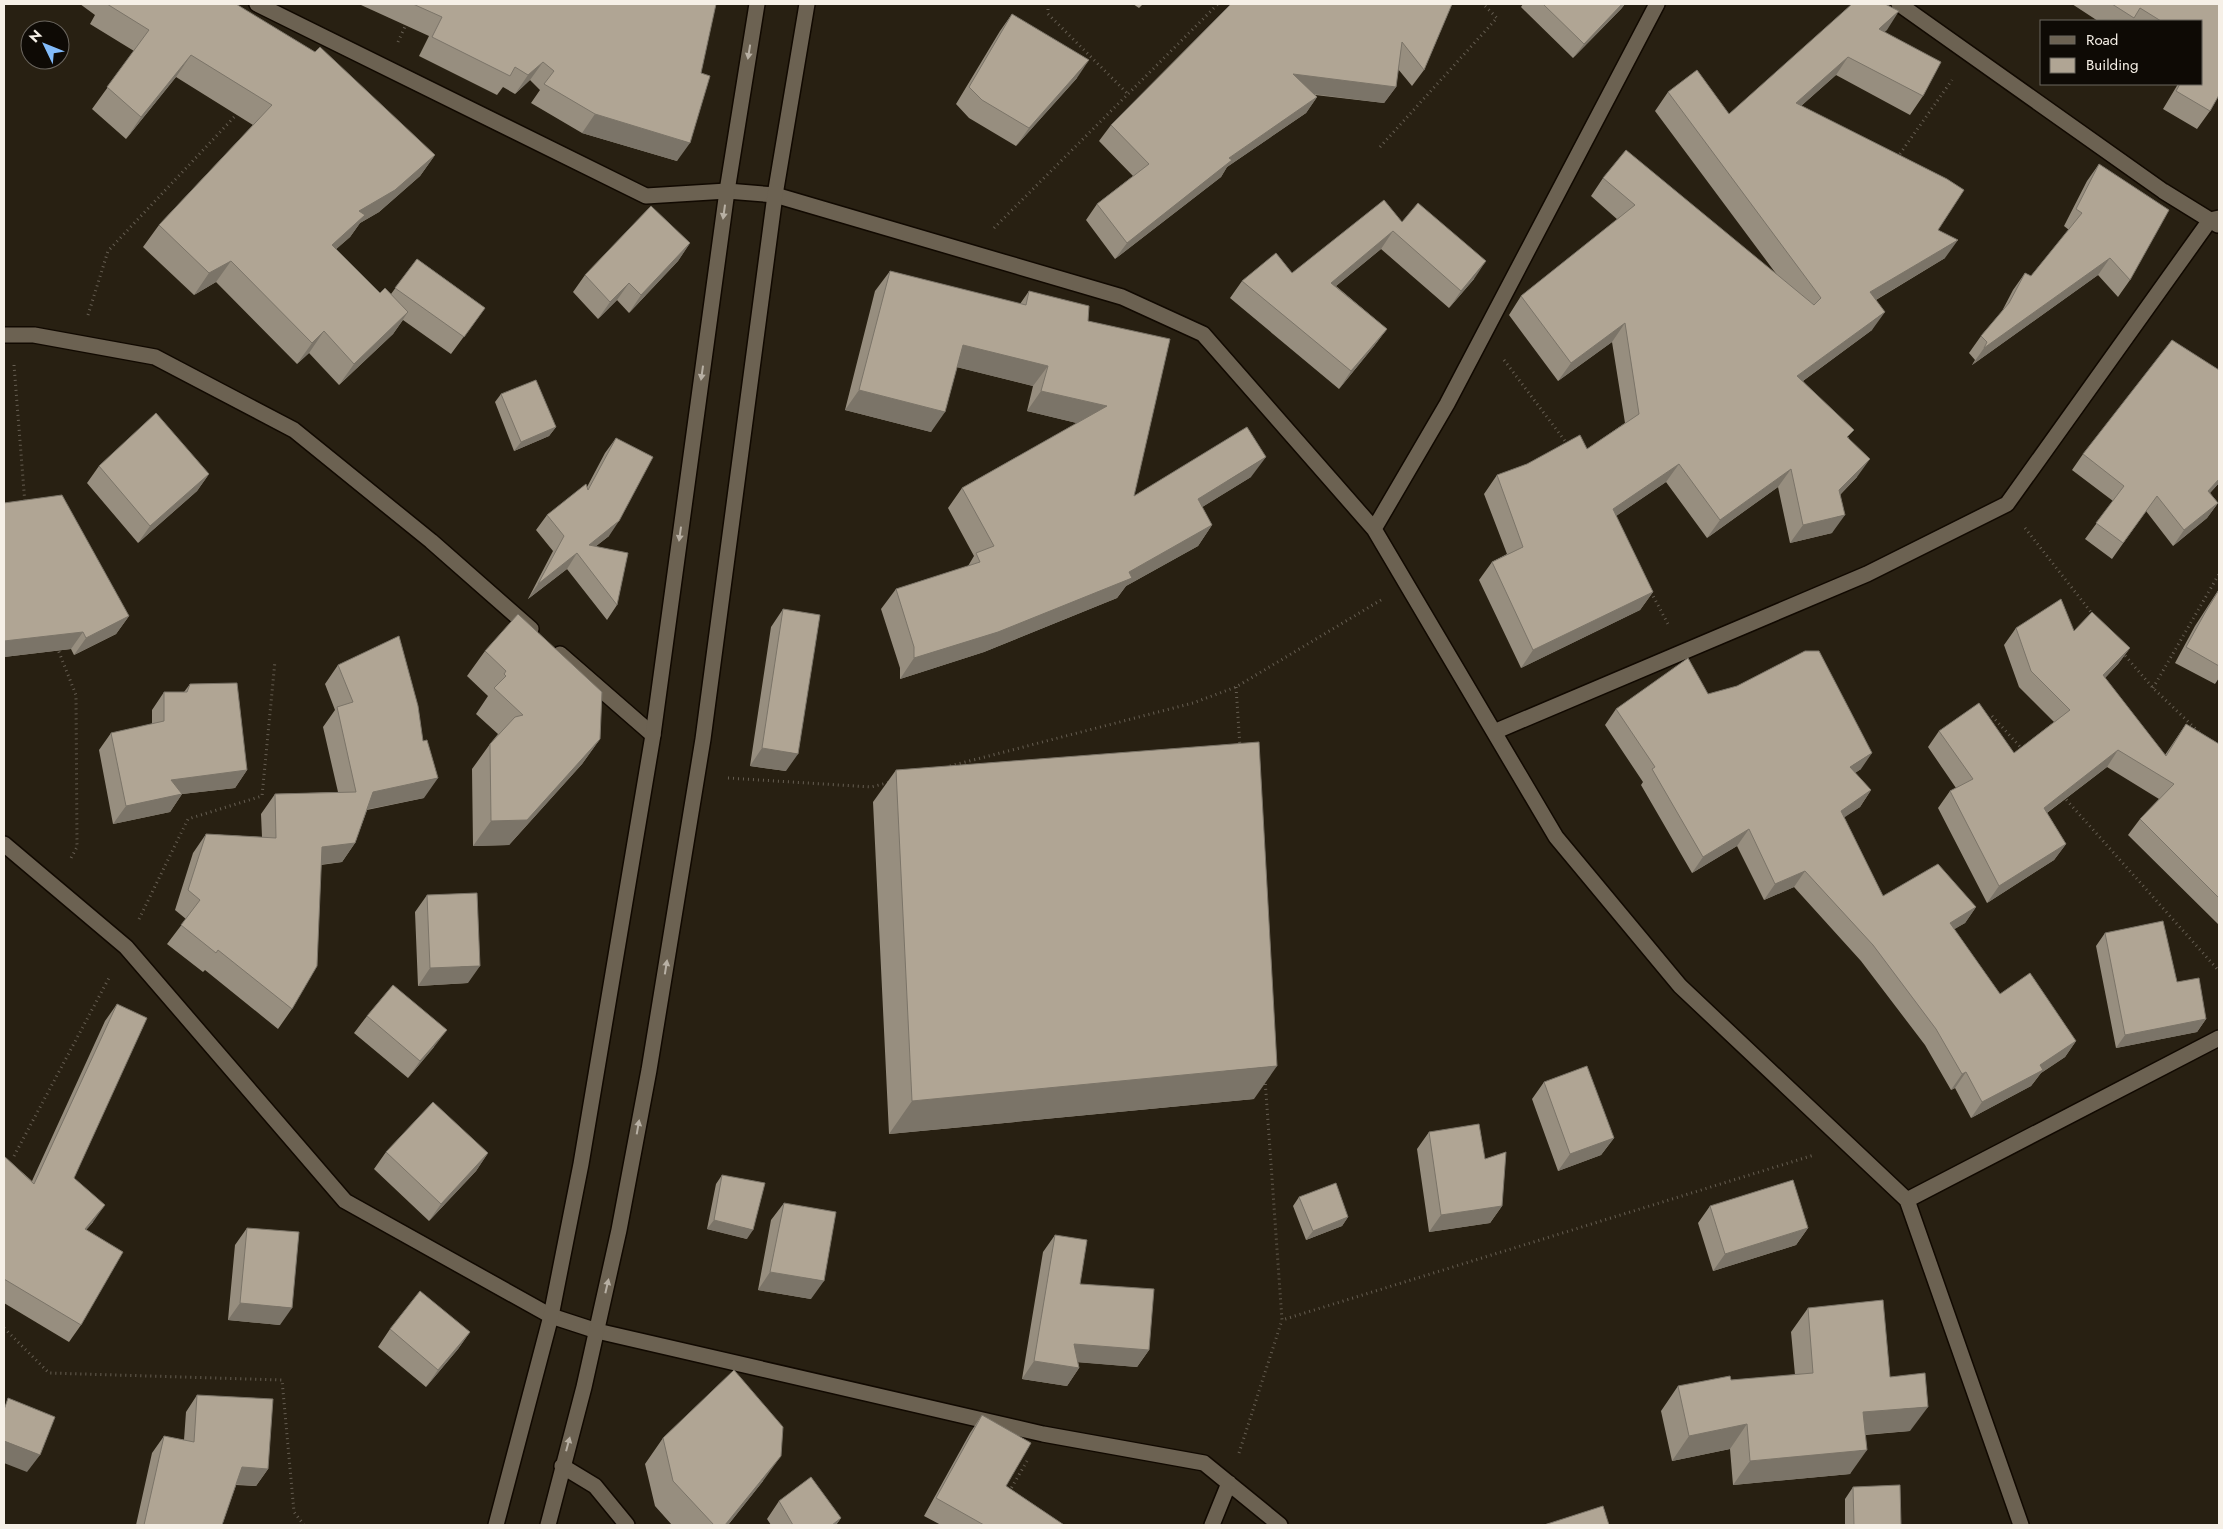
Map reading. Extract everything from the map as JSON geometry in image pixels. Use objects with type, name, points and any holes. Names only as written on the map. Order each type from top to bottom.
[{"type":"street","points":[[257,4],[646,196],[727,191],[775,195],[1122,297],[1203,334],[1374,529],[1556,837],[1680,986],[1907,1200],[2021,1525]]},
{"type":"street","points":[[496,1525],[551,1316],[581,1164],[653,735],[727,191],[757,4]]},
{"type":"street","points":[[548,1525],[619,1230],[649,1070],[697,776],[775,195],[807,4]]},
{"type":"street","points":[[1374,529],[1447,404],[1657,4]]},
{"type":"street","points":[[1494,732],[1867,574],[2007,504],[2216,221],[2163,191],[1899,4]]},
{"type":"street","points":[[7,335],[34,335],[155,357],[294,430],[431,541],[653,735]]},
{"type":"street","points":[[4,844],[126,947],[344,1201],[551,1316],[596,1331],[1043,1434],[1204,1463],[1280,1525]]},
{"type":"street","points":[[1907,1200],[2219,1038]]},
{"type":"street","points":[[562,1466],[595,1486],[627,1525]]},
{"type":"street","points":[[1212,1525],[1229,1483]]},
{"type":"path","points":[[1048,4],[1048,14],[1128,94]]},
{"type":"path","points":[[968,253],[1218,4]]},
{"type":"path","points":[[1380,147],[1498,18],[1483,4]]},
{"type":"path","points":[[386,68],[409,20]]},
{"type":"path","points":[[1896,160],[1970,54]]},
{"type":"path","points":[[79,343],[108,251],[241,110]]},
{"type":"path","points":[[1484,333],[1569,446]]},
{"type":"path","points":[[7,335],[25,508]]},
{"type":"path","points":[[2007,504],[2098,621]]},
{"type":"path","points":[[2152,688],[2219,574]]},
{"type":"path","points":[[946,767],[1193,703],[1236,687],[1407,585]]},
{"type":"path","points":[[1650,592],[1684,652]]},
{"type":"path","points":[[54,640],[76,695],[77,828],[77,847],[54,886]]},
{"type":"path","points":[[2116,644],[2152,688],[2206,739]]},
{"type":"path","points":[[14,1156],[126,947],[188,820],[262,796],[275,661]]},
{"type":"path","points":[[1236,687],[1241,756]]},
{"type":"path","points":[[1992,716],[2025,752]]},
{"type":"path","points":[[697,776],[871,787],[899,780]]},
{"type":"path","points":[[2057,789],[2219,971]]},
{"type":"path","points":[[1229,1483],[1282,1320],[1264,1073]]},
{"type":"path","points":[[1282,1320],[1848,1144]]},
{"type":"path","points":[[4,1328],[49,1373],[282,1380],[294,1512],[304,1525]]},
{"type":"path","points":[[1004,1500],[1043,1434]]},
{"type":"building","points":[[107,4],[236,4],[315,52],[320,47],[435,155],[395,190],[359,211],[365,215],[332,245],[380,293],[385,288],[408,312],[354,364],[324,331],[312,343],[231,261],[209,273],[159,225],[272,105],[191,55],[141,117],[107,87],[149,30]]},
{"type":"building","points":[[413,4],[716,4],[701,73],[710,76],[690,143],[595,114],[544,84],[554,71],[543,62],[528,75],[515,67],[510,76],[432,37],[442,17]]},
{"type":"building","points":[[1231,4],[1452,4],[1424,70],[1402,42],[1396,87],[1293,74],[1317,97],[1229,158],[1232,160],[1127,243],[1097,204],[1149,164],[1111,125]]},
{"type":"building","points":[[1543,4],[1622,4],[1584,44]]},
{"type":"building","points":[[1852,4],[1885,4],[1899,11],[1879,29],[1941,62],[1923,96],[1848,57],[1796,103],[1947,179],[1964,190],[1938,230],[1958,240],[1870,292],[1885,312],[1797,376],[1854,430],[1847,437],[1870,459],[1839,490],[1845,515],[1803,525],[1791,469],[1720,520],[1679,464],[1613,509],[1653,592],[1533,650],[1492,562],[1523,547],[1497,475],[1527,464],[1580,435],[1587,449],[1639,414],[1625,323],[1571,363],[1521,296],[1635,205],[1603,178],[1626,150],[1814,305],[1821,298],[1668,92],[1697,70],[1729,114]]},
{"type":"building","points":[[2112,4],[2219,4],[2219,95],[2210,111],[2176,91],[2179,85],[2203,85],[2203,20],[2159,20],[2140,8],[2134,18]]},
{"type":"building","points":[[1012,14],[1089,60],[1029,128],[982,100],[969,87]]},
{"type":"building","points":[[2099,164],[2169,210],[2130,280],[2110,258],[1984,348],[1987,342],[1981,336],[2009,303],[2025,273],[2031,276],[2082,213],[2076,209]]},
{"type":"building","points":[[1384,200],[1402,222],[1418,203],[1486,261],[1461,291],[1393,231],[1331,283],[1387,329],[1351,371],[1242,281],[1276,253],[1292,273]]},
{"type":"building","points":[[651,206],[690,243],[641,295],[629,283],[610,302],[585,275]]},
{"type":"building","points":[[417,259],[485,308],[464,337],[395,288]]},
{"type":"building","points":[[890,271],[1026,305],[1029,291],[1089,306],[1088,321],[1170,339],[1134,496],[1247,427],[1266,457],[1198,499],[1212,525],[1129,572],[1132,578],[998,632],[914,658],[914,647],[896,589],[980,562],[976,553],[994,546],[962,488],[1107,406],[1041,391],[1048,366],[963,345],[945,412],[859,390]]},
{"type":"building","points":[[2172,340],[2219,370],[2219,479],[2208,491],[2218,503],[2184,530],[2157,496],[2123,543],[2096,523],[2124,486],[2083,454]]},
{"type":"building","points":[[536,380],[556,427],[521,442],[501,394]]},
{"type":"building","points":[[156,413],[209,474],[150,526],[99,466]]},
{"type":"building","points":[[616,438],[653,457],[619,521],[589,545],[628,553],[617,605],[577,553],[538,584],[564,536],[547,515],[586,484],[588,490]]},
{"type":"building","points":[[62,495],[129,616],[86,638],[83,632],[4,641],[4,503]]},
{"type":"building","points":[[2219,590],[2219,666],[2186,647]]},
{"type":"building","points":[[2061,599],[2074,631],[2092,612],[2130,648],[2103,675],[2166,756],[2186,724],[2219,744],[2219,898],[2140,819],[2174,784],[2118,750],[2044,808],[2066,844],[1999,886],[1950,791],[1973,779],[1939,731],[1979,703],[2014,753],[2070,710],[2031,671],[2016,628]]},
{"type":"building","points":[[783,609],[820,615],[798,754],[762,748]]},
{"type":"building","points":[[518,614],[602,692],[600,739],[527,820],[491,821],[490,744],[515,717],[523,715],[494,688],[506,676],[504,674],[506,671],[485,651]]},
{"type":"building","points":[[399,636],[418,706],[423,741],[427,740],[438,778],[373,792],[355,843],[322,847],[317,966],[292,1009],[218,950],[216,953],[181,925],[200,900],[188,890],[206,834],[276,838],[275,794],[356,792],[337,707],[353,702],[338,665]]},
{"type":"building","points":[[1805,651],[1819,651],[1872,753],[1850,767],[1871,790],[1841,811],[1883,896],[1938,864],[1976,907],[1950,923],[2000,994],[2030,973],[2076,1041],[2040,1065],[2043,1070],[1982,1102],[1966,1072],[1962,1074],[1936,1029],[1873,945],[1805,871],[1775,884],[1749,829],[1703,857],[1652,769],[1655,767],[1616,709],[1688,658],[1708,694],[1737,686]]},
{"type":"building","points":[[237,683],[247,770],[171,780],[182,794],[126,806],[111,733],[164,721],[164,692],[187,692],[190,684]]},
{"type":"building","points":[[1259,742],[1277,1066],[912,1101],[896,770]]},
{"type":"building","points":[[477,893],[480,966],[430,968],[427,895]]},
{"type":"building","points":[[2163,921],[2177,982],[2199,978],[2206,1019],[2125,1035],[2105,933]]},
{"type":"building","points":[[393,985],[447,1030],[420,1061],[367,1016]]},
{"type":"building","points":[[117,1004],[147,1018],[74,1178],[105,1205],[85,1229],[123,1252],[81,1325],[4,1279],[4,1156],[34,1184]]},
{"type":"building","points":[[1587,1066],[1614,1138],[1570,1154],[1544,1082]]},
{"type":"building","points":[[433,1102],[488,1153],[441,1204],[386,1152]]},
{"type":"building","points":[[1479,1124],[1485,1159],[1506,1152],[1502,1206],[1441,1215],[1429,1132]]},
{"type":"building","points":[[722,1175],[765,1183],[753,1230],[714,1220]]},
{"type":"building","points":[[1793,1180],[1808,1228],[1725,1254],[1710,1206]]},
{"type":"building","points":[[1336,1183],[1348,1217],[1313,1231],[1299,1197]]},
{"type":"building","points":[[784,1203],[836,1212],[824,1281],[770,1272]]},
{"type":"building","points":[[247,1228],[299,1232],[292,1308],[240,1303]]},
{"type":"building","points":[[1055,1235],[1087,1240],[1080,1284],[1154,1289],[1149,1350],[1074,1344],[1079,1368],[1034,1361]]},
{"type":"building","points":[[420,1291],[470,1332],[438,1370],[390,1329]]},
{"type":"building","points":[[1883,1300],[1890,1377],[1925,1373],[1928,1407],[1863,1412],[1867,1450],[1750,1461],[1747,1424],[1689,1436],[1678,1386],[1730,1376],[1731,1380],[1813,1373],[1808,1308]]},
{"type":"building","points":[[734,1370],[783,1427],[781,1456],[725,1525],[714,1525],[673,1481],[663,1438]]},
{"type":"building","points":[[197,1395],[273,1399],[268,1469],[242,1467],[222,1525],[144,1525],[164,1436],[194,1442]]},
{"type":"building","points":[[8,1398],[55,1417],[40,1455],[4,1441],[4,1410]]},
{"type":"building","points":[[982,1415],[1031,1443],[1006,1486],[1064,1525],[984,1525],[936,1498]]},
{"type":"building","points":[[811,1477],[841,1518],[832,1525],[793,1525],[779,1501]]},
{"type":"building","points":[[1900,1485],[1901,1525],[1854,1525],[1853,1487]]},
{"type":"building","points":[[1603,1506],[1609,1525],[1544,1525]]}]
